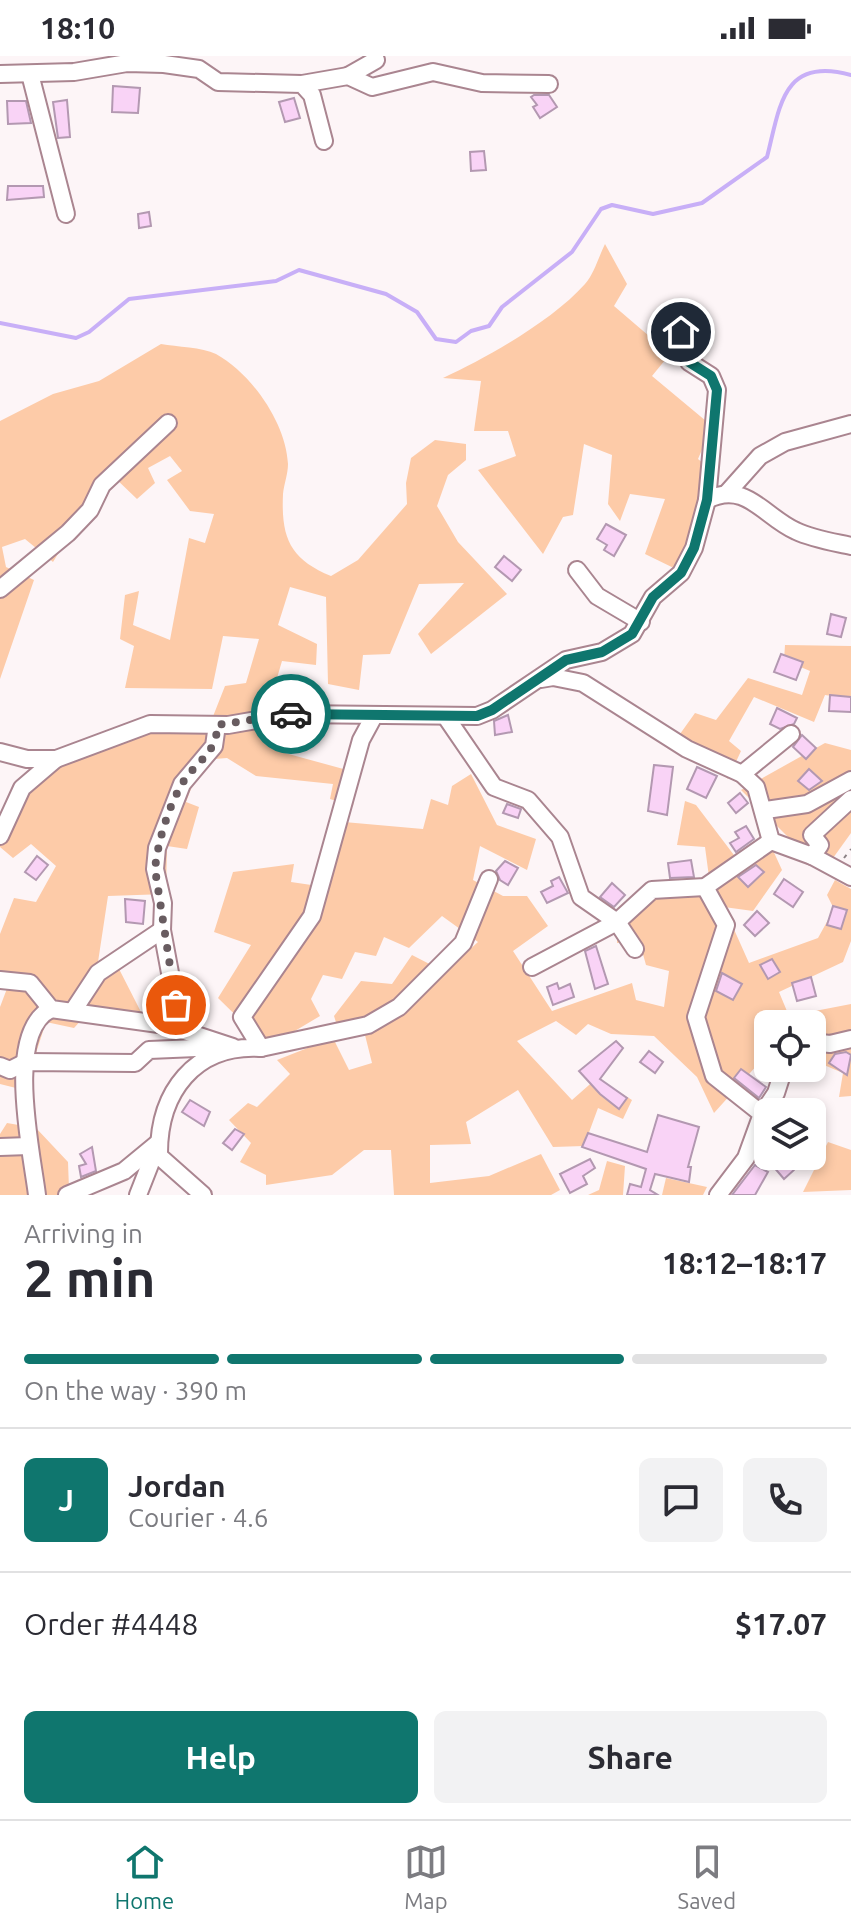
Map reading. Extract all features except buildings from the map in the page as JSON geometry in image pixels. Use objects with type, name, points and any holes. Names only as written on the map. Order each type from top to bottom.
[{"type":"street","points":[[37,56],[35,74],[66,214]]},
{"type":"street","points":[[0,74],[35,74],[127,63],[164,64],[199,69],[218,82],[302,84],[348,76],[376,60]]},
{"type":"street","points":[[348,76],[372,87],[433,72],[482,83],[549,84]]},
{"type":"street","points":[[302,84],[312,95],[324,141]]},
{"type":"street","points":[[0,836],[22,788],[56,759],[150,724],[217,725],[292,714],[477,716],[492,710],[573,657],[616,645],[641,622],[653,597],[681,573],[694,548],[707,500],[717,390],[711,376],[689,362],[681,332]]},
{"type":"street","points":[[0,589],[68,533],[90,510],[102,485],[168,423]]},
{"type":"street","points":[[707,500],[727,493],[760,456],[785,442],[851,424]]},
{"type":"street","points":[[727,493],[754,500],[793,530],[851,546]]},
{"type":"street","points":[[577,570],[597,596],[641,622]]},
{"type":"street","points":[[540,680],[553,677],[583,683],[687,749],[742,774],[756,787],[766,810],[771,841]]},
{"type":"street","points":[[261,1048],[242,1017],[312,916],[361,740],[374,716]]},
{"type":"street","points":[[446,717],[494,787],[528,800],[560,837],[581,897],[617,922],[635,949]]},
{"type":"street","points":[[166,1025],[176,1005],[162,930],[163,903],[155,869],[157,848],[182,784],[214,746],[217,725]]},
{"type":"street","points":[[742,774],[791,734]]},
{"type":"street","points":[[0,752],[27,759],[56,759]]},
{"type":"street","points":[[766,810],[807,804],[851,780]]},
{"type":"street","points":[[812,856],[820,845],[812,835],[851,799]]},
{"type":"street","points":[[532,967],[617,922],[652,890],[705,887],[771,841]]},
{"type":"street","points":[[771,841],[812,856],[851,877]]},
{"type":"street","points":[[0,1066],[10,1070],[26,1062],[135,1063],[149,1050],[261,1048],[368,1025],[399,1007],[463,943],[489,879]]},
{"type":"street","points":[[705,887],[726,925],[696,1017],[714,1076],[754,1108]]},
{"type":"street","points":[[73,1011],[98,973],[162,930]]},
{"type":"street","points":[[0,980],[30,983],[51,1009],[166,1025],[233,1047]]},
{"type":"street","points":[[37,1195],[29,1146],[26,1062],[34,1025],[51,1009]]},
{"type":"street","points":[[826,1044],[851,1039]]},
{"type":"street","points":[[203,1195],[159,1156],[161,1113],[192,1066],[233,1047]]},
{"type":"street","points":[[718,1195],[746,1158],[754,1136]]},
{"type":"street","points":[[67,1195],[124,1171],[158,1143]]},
{"type":"street","points":[[138,1195],[158,1143]]},
{"type":"street","points":[[0,1147],[29,1146]]},
{"type":"shaded area","points":[[605,244],[627,284],[614,306],[670,354],[652,376],[712,426],[698,459],[713,471],[684,573],[645,554],[665,499],[630,494],[620,521],[608,504],[612,455],[584,444],[573,515],[563,517],[543,554],[478,470],[516,456],[508,431],[474,431],[481,381],[443,378],[499,349],[571,298],[588,280]]},
{"type":"shaded area","points":[[161,344],[216,354],[242,374],[265,401],[286,448],[288,468],[283,509],[286,535],[297,554],[331,576],[358,560],[407,504],[406,483],[411,458],[435,440],[466,444],[466,460],[448,475],[437,506],[458,542],[507,594],[431,654],[418,634],[464,583],[419,584],[390,654],[363,655],[359,690],[328,684],[326,597],[290,587],[278,625],[317,644],[316,665],[282,661],[272,695],[293,700],[274,750],[358,773],[353,806],[330,799],[333,784],[256,776],[227,758],[202,760],[186,802],[199,807],[187,849],[167,846],[166,894],[108,896],[98,962],[118,967],[142,1014],[121,1022],[95,1005],[74,1028],[46,1022],[24,1090],[0,1084],[0,1007],[11,978],[0,977],[0,934],[14,898],[36,902],[56,866],[31,844],[13,858],[0,847],[0,817],[38,770],[145,720],[210,724],[225,686],[246,683],[259,639],[223,636],[212,689],[125,688],[134,646],[120,639],[125,595],[139,591],[133,625],[170,640],[189,538],[205,543],[214,514],[190,511],[167,480],[182,471],[170,456],[148,468],[155,483],[137,499],[113,476],[90,501],[53,562],[25,539],[2,547],[6,567],[34,580],[0,679],[0,421],[53,394],[99,381]]},
{"type":"shaded area","points":[[785,645],[851,646],[851,699],[825,695],[814,722],[754,697],[729,741],[741,751],[728,779],[680,734],[695,713],[716,720],[748,678],[802,695],[810,671],[784,660]]},
{"type":"shaded area","points":[[825,743],[851,750],[851,833],[823,872],[741,790]]},
{"type":"shaded area","points":[[471,774],[497,825],[536,839],[527,870],[480,846],[473,880],[503,896],[527,896],[548,926],[513,951],[552,1011],[632,983],[636,1000],[664,1007],[669,971],[646,965],[639,940],[617,943],[617,927],[647,898],[711,892],[705,847],[677,845],[685,801],[696,805],[743,867],[771,846],[782,870],[753,911],[724,907],[749,963],[818,938],[834,909],[827,895],[835,880],[851,889],[851,941],[843,962],[779,992],[786,1010],[754,1010],[754,1069],[714,1113],[697,1077],[654,1036],[611,1034],[588,1024],[576,1035],[556,1021],[517,1041],[572,1100],[597,1078],[632,1100],[623,1119],[598,1108],[584,1146],[553,1147],[518,1090],[466,1122],[471,1144],[430,1145],[430,1183],[489,1176],[541,1154],[560,1190],[551,1195],[394,1195],[391,1150],[364,1150],[332,1175],[266,1185],[266,1175],[240,1162],[251,1143],[229,1120],[248,1103],[257,1107],[290,1074],[277,1060],[333,1038],[349,1070],[372,1063],[364,1031],[341,1038],[334,1016],[361,981],[392,984],[412,955],[445,972],[478,942],[442,916],[409,948],[384,937],[376,956],[355,952],[342,979],[323,975],[311,999],[320,1016],[268,1047],[218,998],[251,945],[214,932],[233,872],[294,864],[291,882],[325,887],[344,822],[423,829],[431,799],[448,805],[452,786]]},
{"type":"shaded area","points":[[851,1004],[851,1096],[839,1097],[843,1073],[826,1066],[826,1010],[820,1010]]},
{"type":"shaded area","points":[[7,1123],[36,1128],[68,1162],[69,1189],[82,1195],[0,1195],[0,1134]]},
{"type":"shaded area","points":[[828,1142],[851,1150],[851,1190],[803,1192],[814,1170],[826,1170]]},
{"type":"shaded area","points":[[607,1161],[625,1166],[623,1195],[588,1195],[599,1190]]},
{"type":"shaded area","points":[[666,1178],[707,1187],[703,1195],[662,1195]]},
{"type":"waterway","points":[[0,323],[76,338],[89,332],[129,299],[276,281],[299,270],[386,294],[417,312],[436,339],[456,342],[471,331],[489,326],[502,307],[572,252],[601,209],[612,205],[653,214],[702,203],[767,157],[781,104],[798,79],[811,73],[828,71],[851,75]]},
{"type":"way so far","points":[[176,1005],[162,930],[163,903],[155,869],[157,848],[175,798],[182,784],[214,746],[217,725],[291,714]]},
{"type":"route","points":[[291,714],[353,718],[392,713],[477,716],[540,680],[566,660],[602,652],[632,634],[653,597],[681,573],[694,548],[707,500],[717,390],[711,376],[689,362],[681,332]]}]
